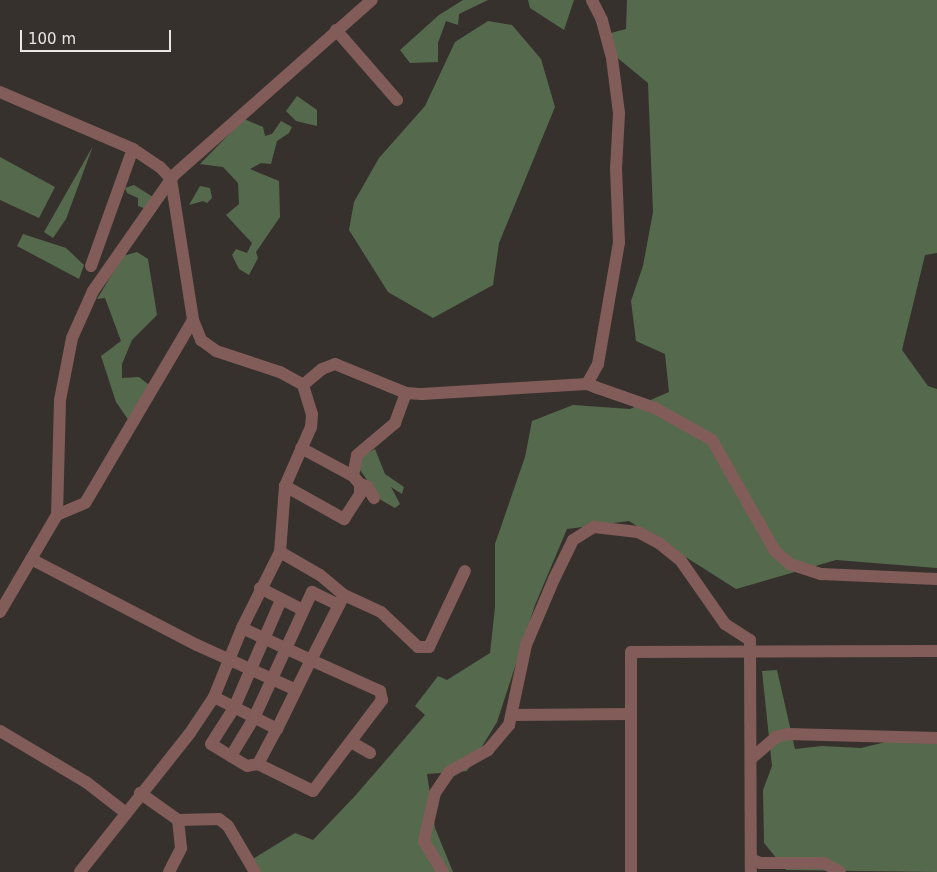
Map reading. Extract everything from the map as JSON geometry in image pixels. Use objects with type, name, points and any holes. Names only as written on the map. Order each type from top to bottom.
[{"type":"street","points":[[0,612],[57,515],[57,428],[72,338],[93,291],[171,179],[336,30],[372,0]]},
{"type":"street","points":[[588,384],[598,364],[619,243],[616,169],[619,113],[612,58],[602,20],[592,0]]},
{"type":"street","points":[[336,30],[397,100]]},
{"type":"street","points":[[0,92],[147,156],[171,179],[192,320],[201,340],[216,351],[280,372],[303,385],[312,414],[310,427],[285,486],[280,552],[260,588],[214,696],[190,733],[140,793],[80,872]]},
{"type":"street","points":[[90,266],[133,149]]},
{"type":"street","points":[[57,515],[85,503],[192,320]]},
{"type":"street","points":[[303,385],[322,369],[335,364],[406,393],[491,392],[588,384],[655,408],[712,440],[775,551],[790,564],[821,574],[937,579]]},
{"type":"street","points":[[285,486],[344,519],[360,494],[357,480],[357,455],[395,423],[406,393]]},
{"type":"street","points":[[301,448],[367,486],[374,498]]},
{"type":"street","points":[[443,872],[424,841],[435,793],[449,772],[488,750],[505,730],[512,715],[526,645],[554,579],[573,540],[594,527],[638,532],[659,543],[681,561],[725,624],[746,635],[750,653],[752,758],[751,872]]},
{"type":"street","points":[[280,552],[320,575],[341,600]]},
{"type":"street","points":[[31,558],[228,660],[251,668],[296,690]]},
{"type":"street","points":[[231,756],[254,718],[312,592],[381,612],[418,647],[430,647],[465,570]]},
{"type":"street","points":[[260,588],[303,610]]},
{"type":"street","points":[[242,628],[265,638],[311,660],[380,691],[382,700],[314,792],[258,764],[247,766],[210,744],[234,708],[251,668],[265,638],[282,600]]},
{"type":"street","points":[[258,764],[341,600]]},
{"type":"street","points":[[427,629],[443,620]]},
{"type":"street","points":[[631,872],[631,652],[937,651]]},
{"type":"street","points":[[214,696],[277,729]]},
{"type":"street","points":[[512,715],[630,714]]},
{"type":"street","points":[[0,731],[86,782],[126,813]]},
{"type":"street","points":[[752,758],[776,737],[788,734],[937,738]]},
{"type":"street","points":[[351,742],[370,754]]},
{"type":"street","points":[[140,793],[178,820],[219,819],[228,826],[255,872]]},
{"type":"street","points":[[169,872],[181,848],[178,820]]},
{"type":"street","points":[[751,859],[760,863],[824,864],[840,872]]},
{"type":"green space","points":[[463,0],[488,0],[459,14],[458,25],[446,21],[438,43],[438,62],[410,63],[400,50],[439,15]]},
{"type":"green space","points":[[528,0],[574,0],[564,30],[530,8]]},
{"type":"green space","points":[[627,0],[937,0],[937,253],[925,255],[902,350],[928,386],[937,389],[937,568],[836,560],[736,589],[629,521],[567,529],[535,605],[497,722],[467,771],[427,774],[435,828],[453,872],[255,872],[251,860],[295,833],[313,840],[355,796],[425,715],[415,706],[438,676],[447,680],[490,653],[495,607],[495,544],[525,457],[532,421],[573,405],[630,409],[669,392],[665,354],[636,341],[631,301],[643,266],[653,212],[648,83],[614,55],[611,33],[626,29]]},
{"type":"green space","points":[[488,21],[512,25],[541,59],[555,107],[499,243],[493,285],[433,318],[388,292],[349,230],[354,202],[379,158],[425,106],[455,42]]},
{"type":"green space","points":[[297,96],[317,110],[317,126],[296,121],[286,111]]},
{"type":"green space","points":[[244,119],[263,127],[265,136],[272,134],[281,121],[292,127],[289,133],[277,141],[271,164],[261,163],[250,169],[279,181],[280,217],[256,252],[258,258],[249,275],[239,269],[232,255],[236,249],[247,253],[252,243],[226,215],[239,204],[238,183],[223,167],[200,164]]},
{"type":"green space","points":[[93,146],[66,219],[53,238],[44,232]]},
{"type":"green space","points":[[0,157],[55,187],[39,218],[0,200]]},
{"type":"green space","points":[[134,185],[153,197],[149,210],[138,206],[138,198],[127,193],[125,188]]},
{"type":"green space","points":[[200,186],[210,188],[212,198],[207,203],[203,201],[189,205]]},
{"type":"green space","points":[[23,234],[66,248],[84,265],[79,279],[17,246]]},
{"type":"green space","points":[[137,252],[148,259],[157,315],[132,340],[122,364],[122,378],[139,377],[149,385],[129,421],[116,402],[101,356],[121,341],[105,298],[97,299],[123,256]]},
{"type":"green space","points":[[375,449],[385,474],[404,487],[402,494],[391,487],[400,504],[395,508],[381,500],[358,467],[364,455]]},
{"type":"green space","points":[[777,670],[795,749],[822,746],[861,748],[894,740],[937,744],[937,872],[786,870],[764,843],[763,790],[772,766],[762,671]]}]
